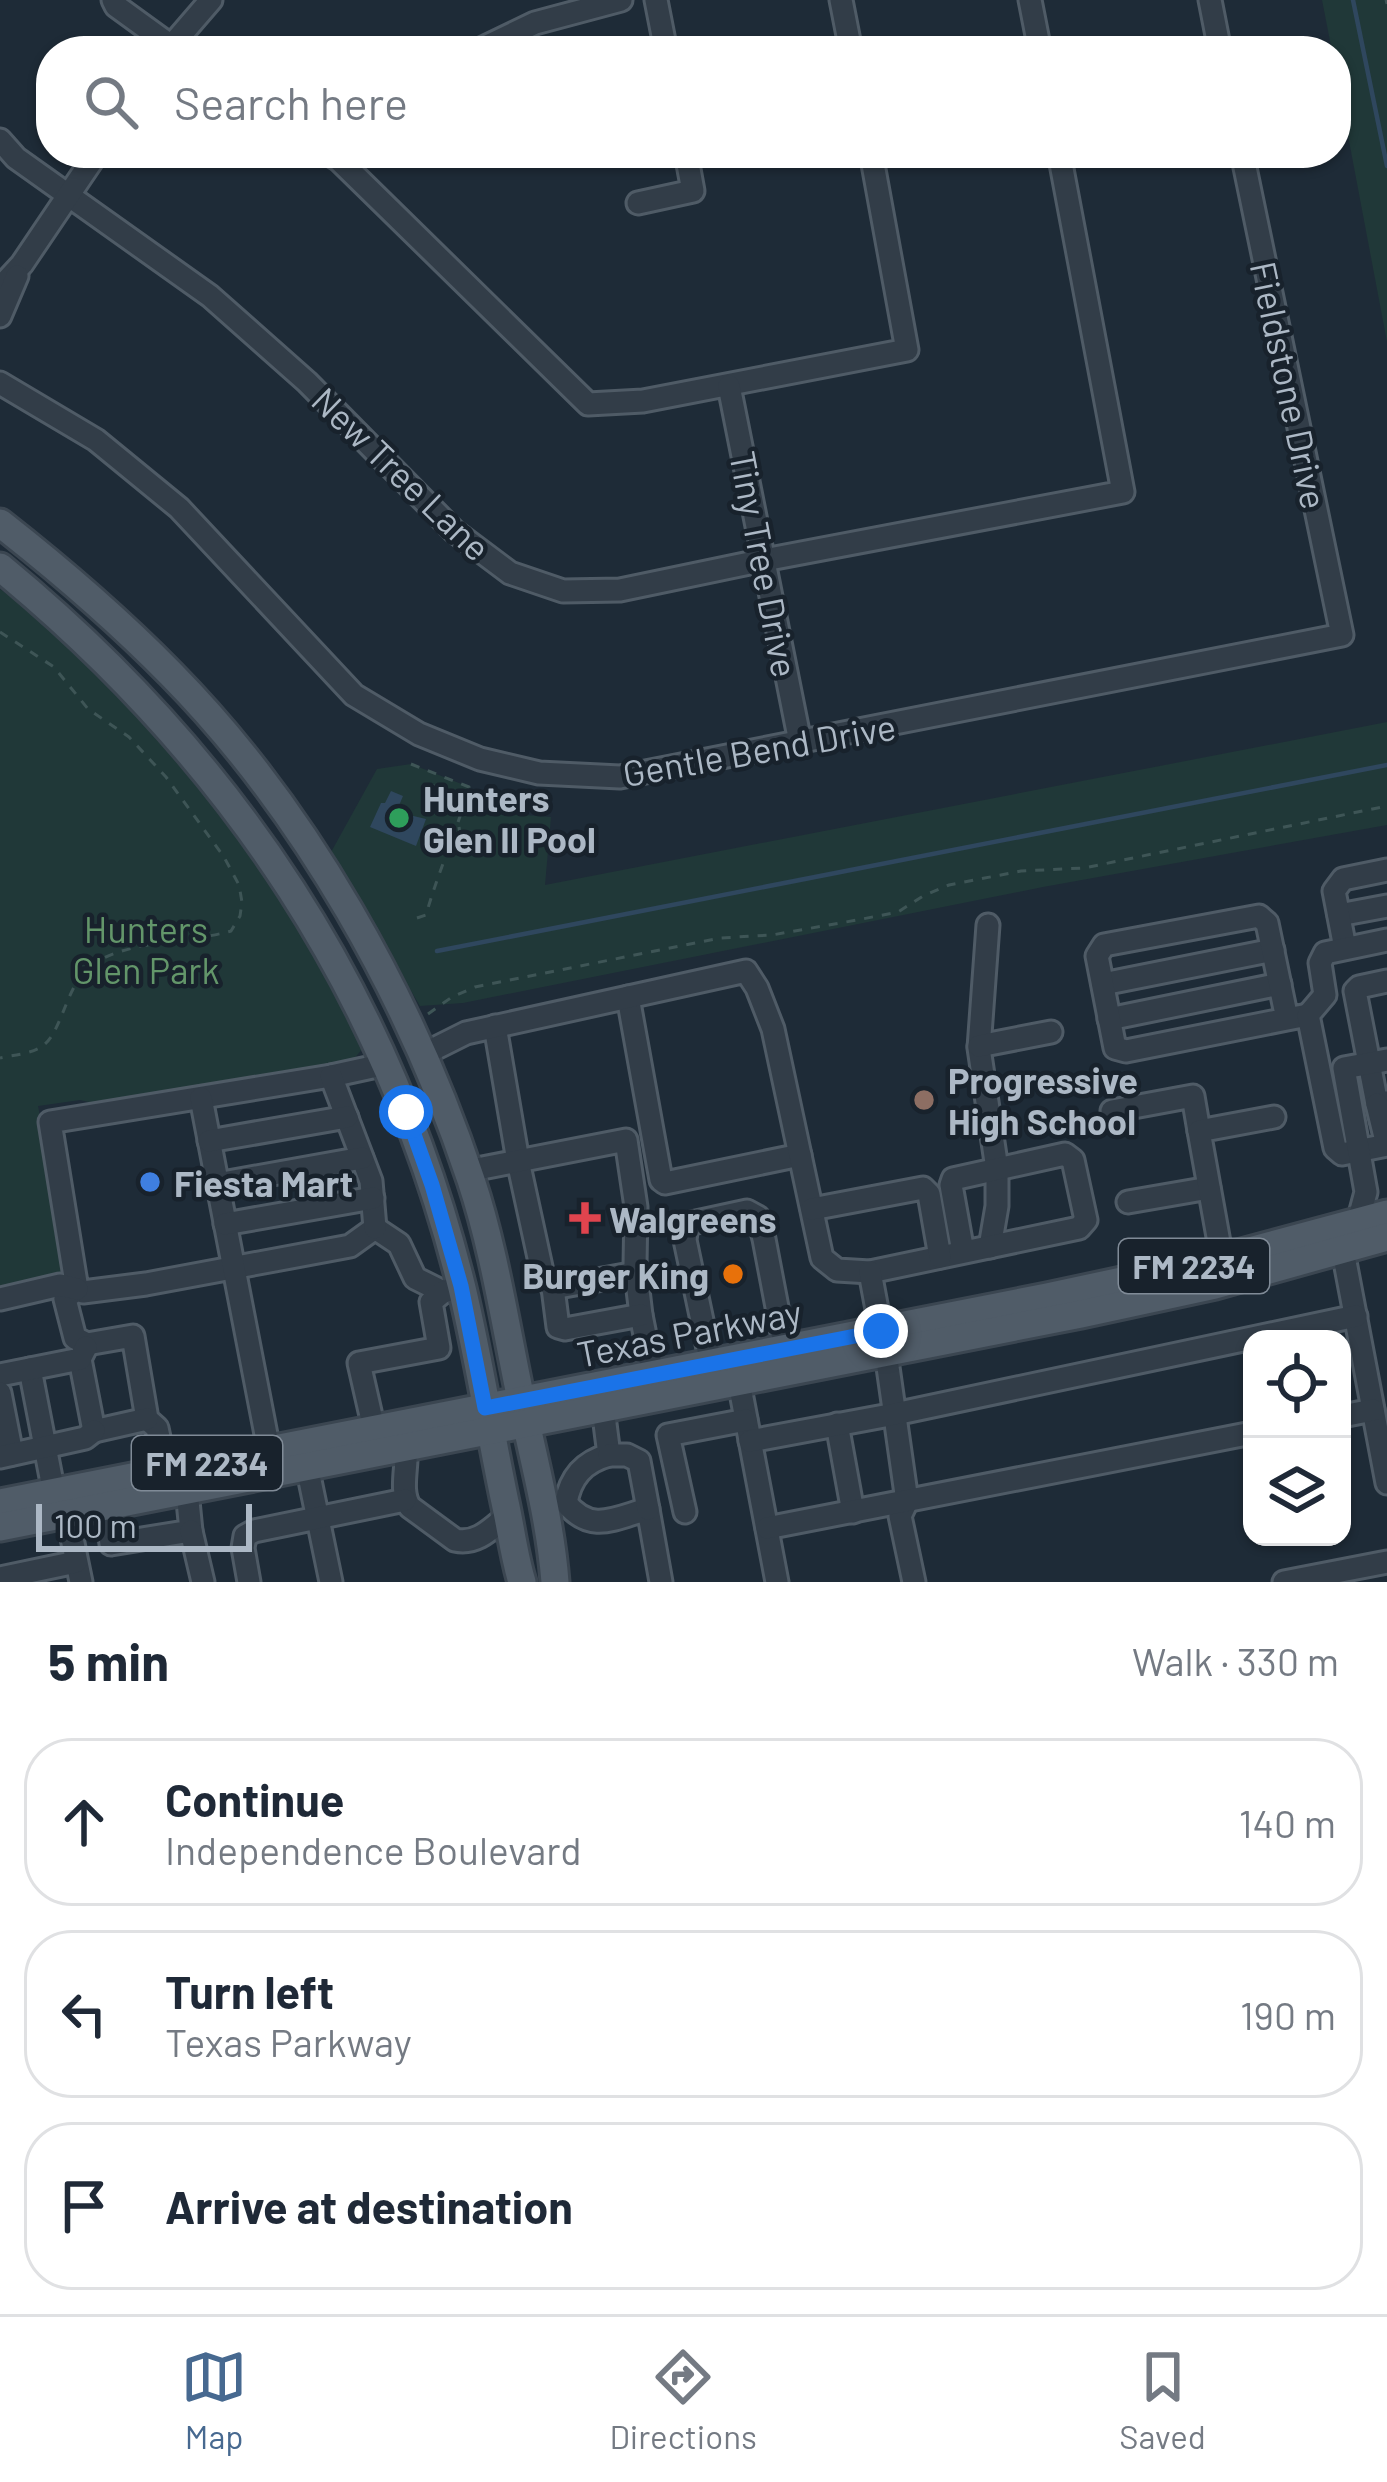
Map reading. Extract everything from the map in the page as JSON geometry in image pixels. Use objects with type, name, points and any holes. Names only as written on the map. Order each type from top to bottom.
[{"type":"main road","points":[[0,523],[76,582],[174,676],[249,765],[310,850],[382,971],[422,1055],[467,1171],[499,1289],[524,1412],[554,1505],[555,1582]]},
{"type":"main road","points":[[0,567],[68,624],[146,701],[221,788],[315,924],[357,1001],[432,1185],[522,1582]]},
{"type":"main road","points":[[146,701],[174,676]]},
{"type":"main road","points":[[386,1064],[422,1055]]},
{"type":"main road","name":"Texas Parkway","points":[[0,1527],[166,1470],[374,1429],[524,1412],[653,1375],[785,1349],[883,1342],[1192,1290],[1363,1239],[1387,1214]]},
{"type":"main road","name":"Texas Parkway","points":[[524,1412],[603,1408],[739,1382],[883,1342],[925,1322],[1222,1259],[1363,1239]]},
{"type":"main road","name":"Texas Parkway","points":[[0,1503],[115,1505],[406,1447],[488,1419]]},
{"type":"main road","points":[[115,1505],[138,1489],[155,1486],[166,1470]]},
{"type":"street","points":[[113,0],[155,36]]},
{"type":"street","points":[[182,36],[211,0]]},
{"type":"street","points":[[508,36],[535,23],[621,0]]},
{"type":"street","points":[[656,0],[663,36]]},
{"type":"street","points":[[841,0],[848,36]]},
{"type":"street","points":[[1030,0],[1037,36]]},
{"type":"street","points":[[1210,0],[1217,36]]},
{"type":"street","name":"New Tree Lane","points":[[0,140],[16,158],[210,296],[307,382],[454,531],[510,573],[563,591],[620,590],[1123,492],[1062,168]]},
{"type":"street","points":[[0,288],[22,264],[87,168]]},
{"type":"street","points":[[351,168],[588,404],[643,401],[907,350],[874,168]]},
{"type":"street","points":[[638,203],[693,191],[689,168]]},
{"type":"street","name":"Fieldstone Drive","points":[[1245,168],[1339,618]]},
{"type":"street","points":[[0,316],[22,264]]},
{"type":"street","name":"Gentle Bend Drive","points":[[0,383],[95,440],[179,508],[354,695],[419,734],[480,760],[539,773],[620,777],[1342,635],[1339,618]]},
{"type":"street","name":"Tiny Tree Drive","points":[[729,386],[800,742]]},
{"type":"street","points":[[1346,948],[1334,891],[1343,879],[1387,870]]},
{"type":"street","points":[[1339,915],[1387,906]]},
{"type":"street","points":[[1387,940],[1325,952],[1320,963],[1325,995],[1298,1017],[1126,1051],[1115,1048],[1097,956],[1104,945],[1259,916],[1267,923],[1280,984],[1298,1017],[1335,1148],[1342,1154],[1387,1145],[1378,1062],[1355,991],[1387,981]]},
{"type":"street","points":[[988,925],[979,1046],[997,1169],[991,1247]]},
{"type":"street","points":[[1102,984],[1273,950]]},
{"type":"street","points":[[422,1055],[466,1033],[746,971],[773,1029],[823,1258],[837,1270],[870,1273],[1079,1228],[1086,1220],[1073,1160],[1065,1154],[953,1179],[963,1252]]},
{"type":"street","points":[[1109,1018],[1280,984]]},
{"type":"street","points":[[628,997],[661,1180],[665,1183],[800,1155]]},
{"type":"street","points":[[495,1026],[518,1161],[543,1276],[553,1288],[558,1327],[565,1330],[640,1315]]},
{"type":"street","points":[[979,1046],[1051,1032]]},
{"type":"street","points":[[1378,1062],[1344,1068],[1366,1192],[1356,1316],[1387,1483]]},
{"type":"street","points":[[77,1289],[50,1122],[386,1064]]},
{"type":"street","points":[[331,1076],[371,1180],[375,1228]]},
{"type":"street","points":[[1112,1111],[1193,1096],[1222,1259]]},
{"type":"street","points":[[200,1098],[269,1450]]},
{"type":"street","points":[[209,1142],[347,1117]]},
{"type":"street","points":[[1199,1130],[1274,1118]]},
{"type":"street","points":[[467,1171],[626,1140],[636,1208],[640,1315],[653,1375]]},
{"type":"street","points":[[217,1184],[362,1158]]},
{"type":"street","points":[[812,1209],[922,1188],[929,1195],[940,1257]]},
{"type":"street","points":[[1128,1202],[1209,1188]]},
{"type":"street","points":[[225,1224],[373,1198]]},
{"type":"street","points":[[712,1364],[685,1240],[687,1224],[747,1211],[758,1217],[785,1349]]},
{"type":"street","points":[[375,1228],[399,1244],[416,1278],[452,1289]]},
{"type":"street","points":[[0,1299],[60,1286],[83,1292],[146,1284],[350,1246],[375,1228]]},
{"type":"street","points":[[553,1288],[636,1273]]},
{"type":"street","points":[[870,1273],[908,1501],[900,1516],[914,1582]]},
{"type":"street","points":[[77,1289],[65,1299],[75,1338],[84,1352],[94,1431]]},
{"type":"street","points":[[374,1429],[359,1363],[439,1348],[430,1302],[452,1289]]},
{"type":"street","points":[[685,1512],[668,1435],[837,1424],[895,1414],[1356,1316]]},
{"type":"street","points":[[0,1375],[133,1336],[147,1419],[158,1428],[166,1470]]},
{"type":"street","points":[[0,1577],[49,1565],[78,1572],[30,1369]]},
{"type":"street","points":[[739,1382],[777,1582]]},
{"type":"street","points":[[0,1393],[6,1455],[147,1419]]},
{"type":"street","points":[[238,1456],[260,1402]]},
{"type":"street","points":[[603,1408],[609,1455]]},
{"type":"street","points":[[1351,1414],[1373,1410]]},
{"type":"street","points":[[837,1424],[854,1512]]},
{"type":"street","points":[[766,1528],[1243,1435]]},
{"type":"street","points":[[406,1447],[405,1500],[455,1540],[476,1539],[508,1515]]},
{"type":"street","points":[[648,1509],[588,1522],[554,1505],[580,1470],[599,1457],[627,1455],[639,1461],[648,1509],[661,1582]]},
{"type":"street","points":[[307,1466],[331,1582]]},
{"type":"street","points":[[187,1491],[203,1582]]},
{"type":"street","points":[[249,1582],[244,1536],[405,1500]]},
{"type":"street","points":[[115,1505],[111,1544],[191,1531]]},
{"type":"street","points":[[1284,1582],[1387,1562]]},
{"type":"path","points":[[0,632],[54,667],[88,709],[129,737],[166,778],[224,857],[242,902],[241,916],[231,931],[114,953],[92,964],[82,974],[46,1044],[0,1058]]},
{"type":"path","points":[[411,764],[469,787],[426,915],[417,918]]},
{"type":"path","points":[[431,793],[437,774]]},
{"type":"path","points":[[420,1021],[437,1006],[475,987],[720,938],[772,935],[898,912],[950,885],[1022,871],[1084,868],[1387,806]]},
{"type":"path","points":[[458,825],[468,840]]},
{"type":"green space","points":[[1322,0],[1387,0],[1387,342],[1351,151],[1351,36],[1329,36]]},
{"type":"green space","name":"Hunters Glen Park","points":[[0,589],[37,616],[216,797],[307,920],[364,1047],[352,1061],[107,1106],[80,1100],[38,1106],[72,1279],[0,1292]]},
{"type":"green space","points":[[1387,722],[1387,825],[1043,887],[463,1003],[420,1006],[330,854],[377,769],[411,764],[469,787],[472,811],[551,817],[545,885]]},
{"type":"water","name":"Hunters Glen II Pool","points":[[391,791],[403,796],[401,813],[426,819],[416,846],[370,827]]},
{"type":"waterway","points":[[1353,0],[1387,166]]},
{"type":"waterway","points":[[437,951],[1387,765]]},
{"type":"place","name":"Hunters Glen II Pool","points":[[399,818]]},
{"type":"place","name":"Progressive High School","points":[[924,1100]]},
{"type":"place","name":"Fiesta Mart","points":[[150,1182]]},
{"type":"place","name":"Walgreens","points":[[585,1218]]},
{"type":"place","name":"Burger King","points":[[733,1274]]},
{"type":"route","points":[[406,1112],[461,1286],[485,1408],[881,1331]]}]
